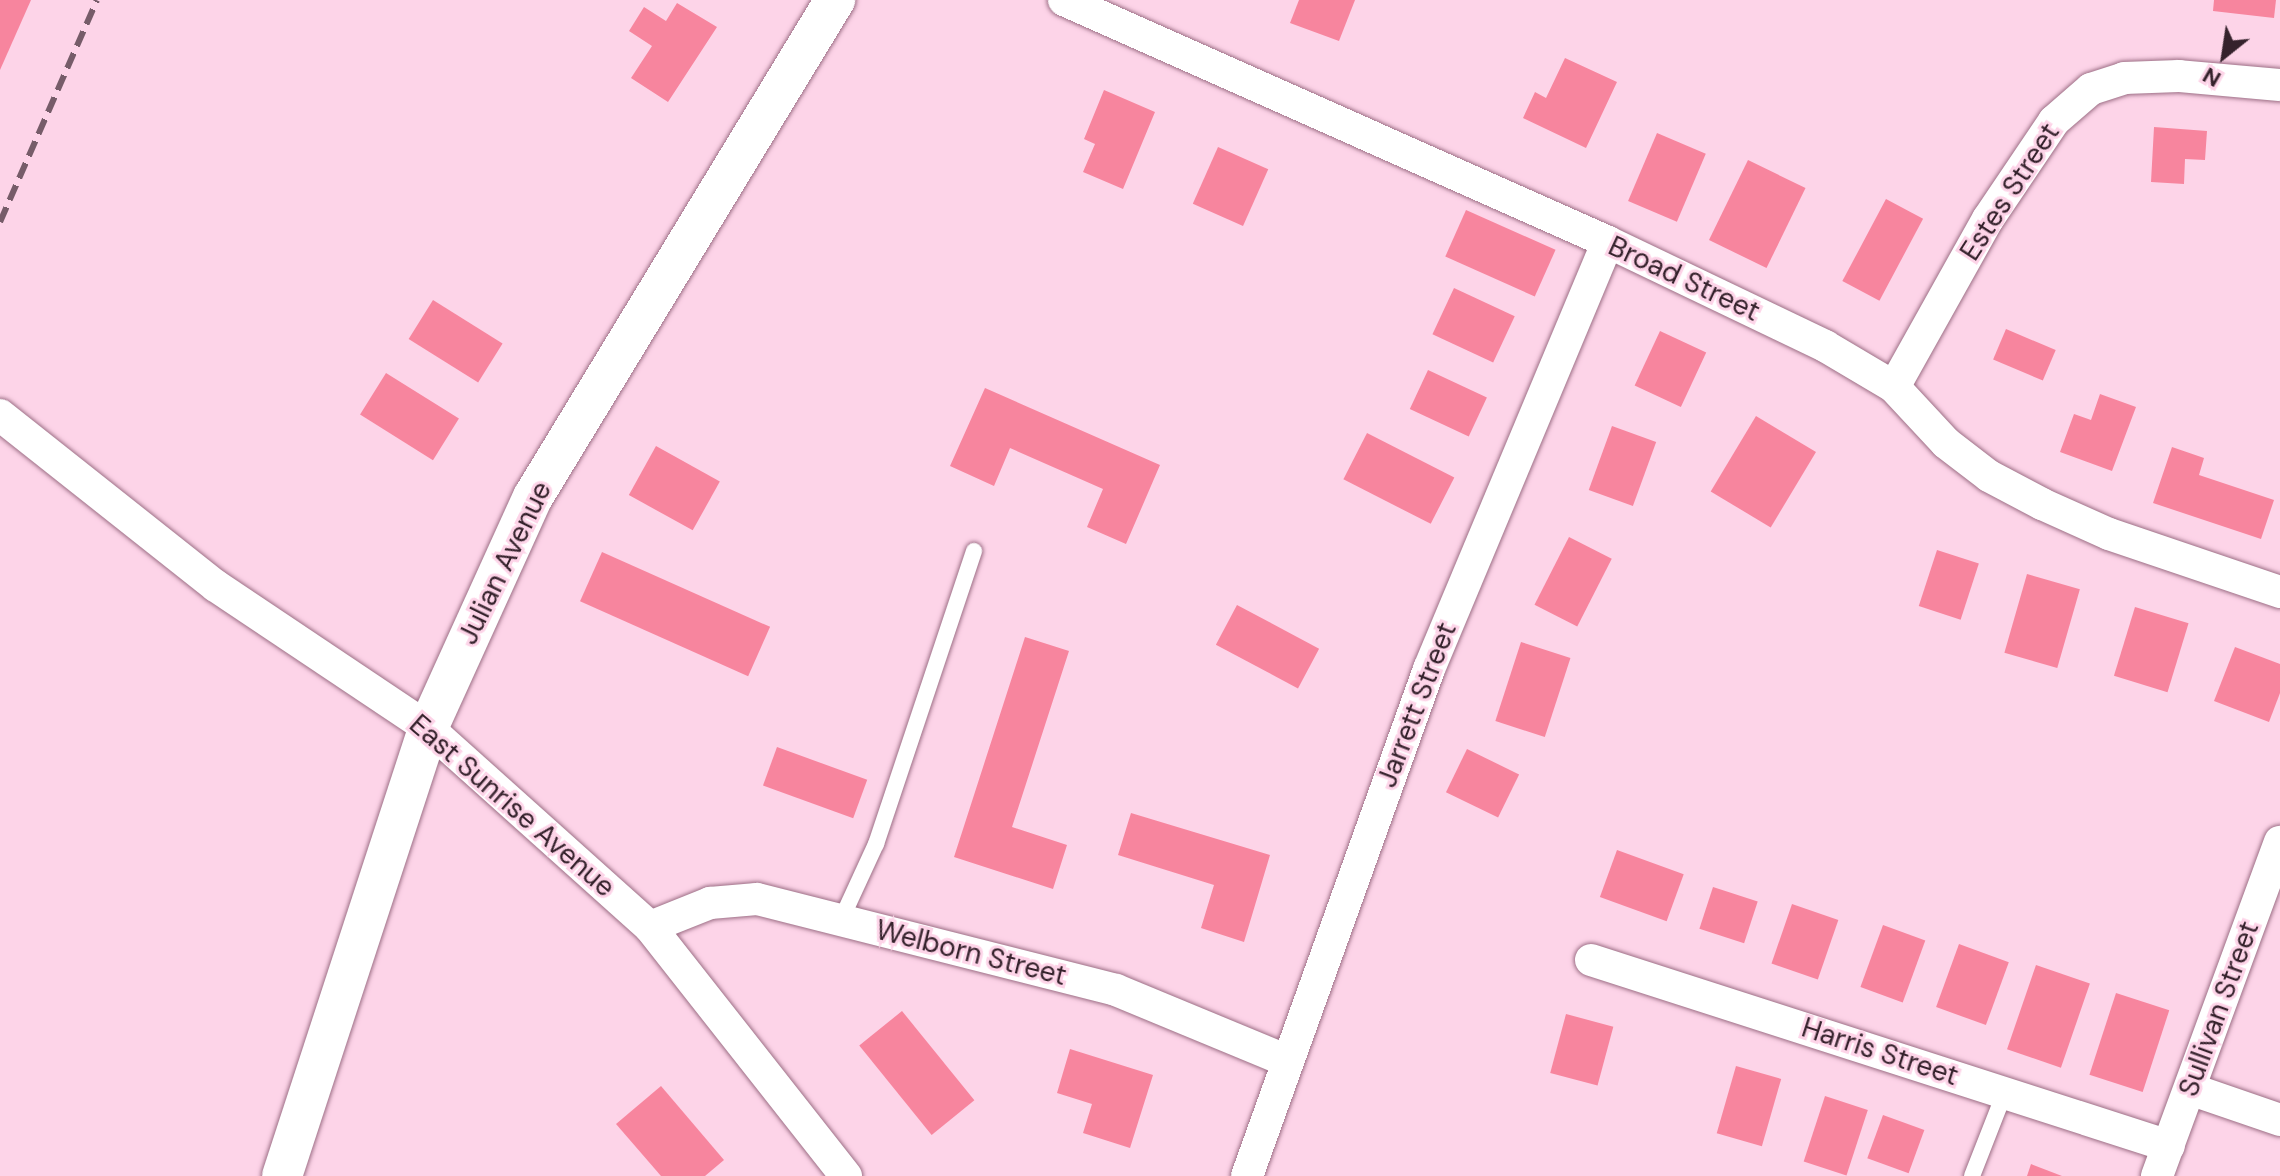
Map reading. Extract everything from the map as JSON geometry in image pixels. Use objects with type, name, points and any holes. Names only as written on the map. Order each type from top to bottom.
[{"type":"street","name":"Julian Avenue","points":[[282,1176],[428,728],[533,497],[835,0]]},
{"type":"street","name":"Broad Street","points":[[1064,0],[1608,242],[1825,346],[1894,387],[1946,443],[2002,483],[2109,534],[2280,592]]},
{"type":"street","name":"Estes Street","points":[[1894,387],[1988,219],[2054,121],[2091,89],[2124,78],[2179,76],[2280,85]]},
{"type":"street","name":"Jarrett Street","points":[[1247,1176],[1285,1060],[1429,669],[1608,242]]},
{"type":"street","name":"East Sunrise Avenue","points":[[0,415],[216,586],[428,728],[650,927],[846,1176]]},
{"type":"street","name":"Sullivan Street","points":[[2157,1176],[2280,842]]},
{"type":"street","name":"Welborn Street","points":[[650,927],[710,903],[757,899],[1116,990],[1285,1060]]},
{"type":"street","name":"Harris Street","points":[[1591,960],[2169,1146]]},
{"type":"street","points":[[2190,1089],[2280,1120]]},
{"type":"lane","points":[[841,920],[876,844],[974,551]]},
{"type":"lane","points":[[1972,1176],[2005,1092]]},
{"type":"building","points":[[0,0],[31,0],[0,70]]},
{"type":"building","points":[[1299,0],[1355,0],[1339,41],[1290,23]]},
{"type":"building","points":[[2214,0],[2276,0],[2274,18],[2213,11]]},
{"type":"building","points":[[677,3],[717,27],[668,102],[631,78],[652,46],[629,31],[644,7],[666,21]]},
{"type":"building","points":[[1565,58],[1617,82],[1586,148],[1523,118],[1535,92],[1546,98]]},
{"type":"building","points":[[1104,90],[1155,112],[1123,189],[1083,172],[1095,144],[1084,139]]},
{"type":"building","points":[[2154,127],[2207,131],[2205,160],[2185,159],[2184,184],[2151,182]]},
{"type":"building","points":[[1657,133],[1706,154],[1677,222],[1628,201]]},
{"type":"building","points":[[1218,147],[1268,169],[1243,226],[1193,204]]},
{"type":"building","points":[[1748,160],[1806,188],[1767,268],[1709,240]]},
{"type":"building","points":[[1886,199],[1923,219],[1879,301],[1842,281]]},
{"type":"building","points":[[1466,210],[1556,250],[1535,296],[1445,257]]},
{"type":"building","points":[[1454,288],[1515,316],[1493,363],[1432,334]]},
{"type":"building","points":[[433,300],[503,343],[478,382],[409,339]]},
{"type":"building","points":[[2006,329],[2056,350],[2043,380],[1993,359]]},
{"type":"building","points":[[1660,331],[1706,353],[1681,407],[1635,385]]},
{"type":"building","points":[[1428,370],[1487,397],[1469,436],[1410,409]]},
{"type":"building","points":[[386,373],[459,419],[433,460],[360,415]]},
{"type":"building","points":[[985,388],[1160,465],[1126,544],[1087,527],[1103,489],[1010,448],[994,486],[950,466]]},
{"type":"building","points":[[2100,394],[2136,407],[2112,471],[2060,452],[2074,414],[2091,420]]},
{"type":"building","points":[[1756,416],[1816,452],[1771,527],[1711,491]]},
{"type":"building","points":[[1612,426],[1656,442],[1633,506],[1589,490]]},
{"type":"building","points":[[1367,433],[1454,477],[1431,524],[1343,479]]},
{"type":"building","points":[[656,446],[720,481],[693,530],[629,495]]},
{"type":"building","points":[[2172,447],[2204,458],[2199,475],[2274,500],[2261,539],[2153,503]]},
{"type":"building","points":[[1569,537],[1612,559],[1577,627],[1534,605]]},
{"type":"building","points":[[1937,550],[1979,564],[1961,620],[1919,606]]},
{"type":"building","points":[[602,552],[770,627],[748,676],[580,601]]},
{"type":"building","points":[[2027,574],[2080,589],[2057,668],[2004,653]]},
{"type":"building","points":[[1237,605],[1319,649],[1298,688],[1216,645]]},
{"type":"building","points":[[2135,607],[2189,623],[2168,692],[2114,676]]},
{"type":"building","points":[[1025,637],[1069,651],[1012,827],[1067,845],[1053,889],[954,857]]},
{"type":"building","points":[[1521,642],[1570,658],[1545,737],[1495,721]]},
{"type":"building","points":[[2235,647],[2280,664],[2280,693],[2269,722],[2214,701]]},
{"type":"building","points":[[777,747],[867,780],[853,818],[763,786]]},
{"type":"building","points":[[1467,749],[1519,774],[1498,818],[1446,792]]},
{"type":"building","points":[[1131,813],[1270,855],[1244,942],[1201,928],[1214,885],[1118,855]]},
{"type":"building","points":[[1617,850],[1684,874],[1667,921],[1600,897]]},
{"type":"building","points":[[1713,887],[1758,902],[1744,943],[1699,929]]},
{"type":"building","points":[[1792,904],[1838,920],[1818,980],[1771,964]]},
{"type":"building","points":[[1883,925],[1925,940],[1903,1002],[1860,987]]},
{"type":"building","points":[[1959,944],[2009,962],[1986,1025],[1936,1007]]},
{"type":"building","points":[[2036,965],[2090,984],[2061,1068],[2007,1049]]},
{"type":"building","points":[[2116,993],[2169,1010],[2143,1092],[2089,1075]]},
{"type":"building","points":[[902,1011],[974,1100],[932,1135],[859,1046]]},
{"type":"building","points":[[1566,1014],[1613,1027],[1598,1086],[1550,1073]]},
{"type":"building","points":[[1070,1049],[1153,1075],[1130,1148],[1083,1133],[1092,1104],[1057,1093]]},
{"type":"building","points":[[1736,1066],[1781,1079],[1762,1146],[1717,1133]]},
{"type":"building","points":[[661,1086],[724,1160],[705,1176],[661,1176],[616,1124]]},
{"type":"building","points":[[1825,1096],[1868,1110],[1846,1176],[1804,1162]]},
{"type":"building","points":[[1883,1115],[1924,1130],[1909,1173],[1867,1158]]},
{"type":"building","points":[[2031,1164],[2062,1176],[2027,1176]]},
{"type":"railway","points":[[0,222],[97,0]]}]
